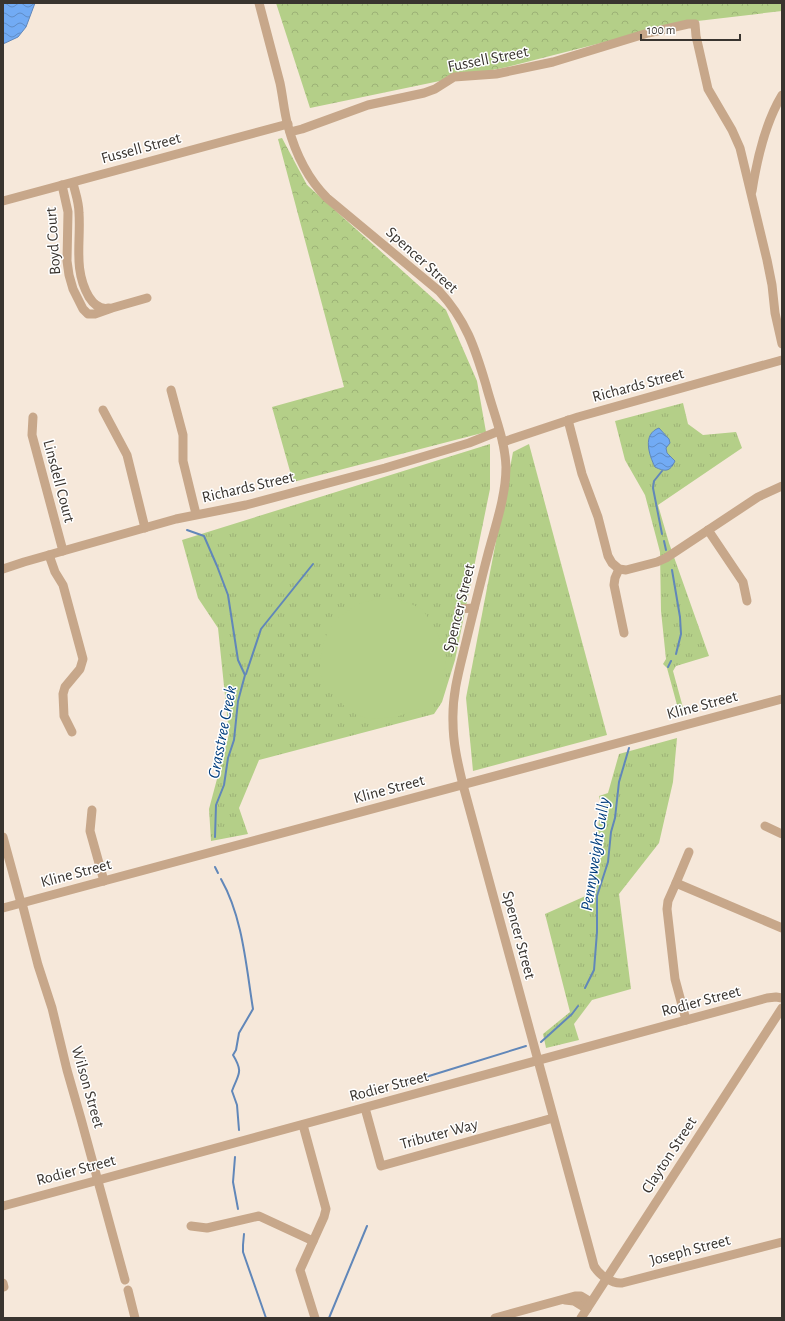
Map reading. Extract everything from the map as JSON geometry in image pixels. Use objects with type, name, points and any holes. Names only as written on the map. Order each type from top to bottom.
[{"type":"street","name":"Spencer Street","points":[[259,3],[289,128],[308,172],[324,195],[439,291],[454,309],[470,339],[499,431],[506,467],[503,493],[456,687],[453,708],[454,744],[463,785],[593,1264],[596,1270],[607,1278]]},
{"type":"street","name":"Fussell Street","points":[[3,201],[289,128],[302,129],[362,107],[424,93],[454,77],[496,74],[553,62],[648,33],[688,24],[695,24],[696,36],[708,89],[738,142],[751,197]]},
{"type":"street","points":[[782,95],[774,110],[762,143],[751,197],[767,260],[772,285],[775,313],[782,344]]},
{"type":"street","name":"Boyd Court","points":[[73,182],[79,209],[79,265],[81,278],[87,293],[94,304],[102,309],[110,308]]},
{"type":"street","name":"Boyd Court","points":[[62,185],[68,212],[68,265],[73,289],[82,307],[88,314],[95,314],[110,308],[147,298]]},
{"type":"street","name":"Richards Street","points":[[502,442],[568,420],[782,360]]},
{"type":"street","points":[[171,390],[183,435],[183,461],[196,514]]},
{"type":"street","points":[[103,410],[127,455],[145,528]]},
{"type":"street","name":"Linsdell Court","points":[[33,417],[32,435],[63,551]]},
{"type":"street","points":[[568,420],[582,474],[598,517],[608,556],[614,565],[619,569],[630,569],[669,557],[758,498],[782,486]]},
{"type":"street","name":"Richards Street","points":[[3,569],[196,514],[246,505],[385,468],[469,443],[499,431]]},
{"type":"street","points":[[708,530],[743,581],[747,601]]},
{"type":"street","points":[[49,555],[55,572],[63,584],[83,659],[80,669],[66,687],[63,694],[64,716],[72,732]]},
{"type":"street","points":[[619,569],[615,578],[614,586],[624,633]]},
{"type":"street","points":[[459,609],[474,608]]},
{"type":"street","name":"Kline Street","points":[[3,908],[782,699]]},
{"type":"street","points":[[92,810],[90,831],[104,881]]},
{"type":"street","points":[[765,826],[782,834]]},
{"type":"street","name":"Wilson Street","points":[[3,837],[41,974],[52,1008],[66,1070],[125,1280]]},
{"type":"street","points":[[686,1020],[675,979],[667,909],[668,901],[689,852]]},
{"type":"street","points":[[676,884],[782,928]]},
{"type":"street","name":"Rodier Street","points":[[3,1206],[686,1020],[773,997],[782,998]]},
{"type":"street","name":"Clayton Street","points":[[581,1318],[782,1008]]},
{"type":"street","name":"Tributer Way","points":[[365,1108],[381,1166],[553,1118]]},
{"type":"street","points":[[304,1124],[326,1209],[324,1217],[300,1271],[315,1318]]},
{"type":"street","points":[[191,1226],[207,1228],[259,1216],[313,1241]]},
{"type":"street","name":"Joseph Street","points":[[607,1278],[617,1283],[624,1283],[782,1242]]},
{"type":"street","points":[[128,1290],[136,1318]]},
{"type":"street","points":[[495,1318],[578,1296],[589,1305]]},
{"type":"green space","points":[[276,3],[782,3],[782,11],[689,22],[507,67],[310,108]]},
{"type":"green space","points":[[282,138],[307,185],[446,310],[477,381],[486,432],[293,482],[272,407],[344,387],[278,139]]},
{"type":"green space","points":[[683,403],[688,424],[703,435],[736,432],[742,448],[658,505],[669,543],[709,656],[676,666],[673,671],[685,715],[680,716],[667,668],[663,664],[666,659],[661,611],[660,552],[645,495],[625,460],[615,421]]},
{"type":"green space","points":[[490,444],[490,489],[455,660],[442,702],[434,714],[259,760],[239,808],[248,834],[211,841],[209,809],[229,734],[218,628],[198,598],[182,540]]},
{"type":"green space","points":[[529,444],[607,735],[473,771],[466,698],[513,452]]},
{"type":"green space","points":[[397,598],[422,609],[435,628],[443,646],[446,662],[444,676],[439,691],[419,709],[396,717],[370,719],[357,715],[347,709],[325,685],[320,673],[320,659],[323,644],[328,631],[339,617],[358,604],[376,599]]},
{"type":"green space","points":[[677,738],[673,782],[659,843],[619,894],[631,989],[592,1000],[574,1024],[579,1040],[546,1048],[543,1034],[570,1012],[545,914],[590,894],[601,804],[599,796],[608,793],[619,754]]},
{"type":"water","points":[[3,3],[35,3],[26,27],[18,37],[3,44]]},
{"type":"water","points":[[659,428],[669,439],[670,443],[666,448],[667,453],[675,461],[667,470],[662,470],[655,467],[649,451],[648,445],[650,435]]},
{"type":"waterway","name":"Pennyweight Gully","points":[[662,471],[654,481],[653,488],[662,534]]},
{"type":"waterway","name":"Grasstree Creek","points":[[187,530],[204,536],[217,566],[228,595],[238,660],[245,675],[238,701],[234,740],[228,758],[224,785],[216,805],[215,837]]},
{"type":"waterway","name":"Pennyweight Gully","points":[[664,541],[666,550]]},
{"type":"waterway","points":[[246,674],[261,629],[313,564]]},
{"type":"waterway","name":"Pennyweight Gully","points":[[672,570],[680,617],[681,634],[676,654]]},
{"type":"waterway","name":"Pennyweight Gully","points":[[668,667],[671,661]]},
{"type":"waterway","name":"Pennyweight Gully","points":[[585,988],[594,970],[597,932],[597,896],[608,862],[619,782],[629,748]]},
{"type":"waterway","name":"Grasstree Creek","points":[[215,867],[218,873]]},
{"type":"waterway","name":"Grasstree Creek","points":[[221,879],[234,910],[243,942],[253,1009],[239,1033],[236,1050],[233,1055],[239,1070],[238,1077],[232,1091],[237,1105],[239,1130]]},
{"type":"waterway","name":"Pennyweight Gully","points":[[541,1042],[572,1014],[578,1006]]},
{"type":"waterway","name":"Pennyweight Gully","points":[[404,1086],[408,1083],[429,1076],[526,1046]]},
{"type":"waterway","name":"Grasstree Creek","points":[[235,1157],[233,1182],[238,1209]]},
{"type":"waterway","name":"Pennyweight Gully","points":[[329,1318],[367,1226]]},
{"type":"waterway","name":"Grasstree Creek","points":[[244,1234],[243,1252],[266,1318]]}]
